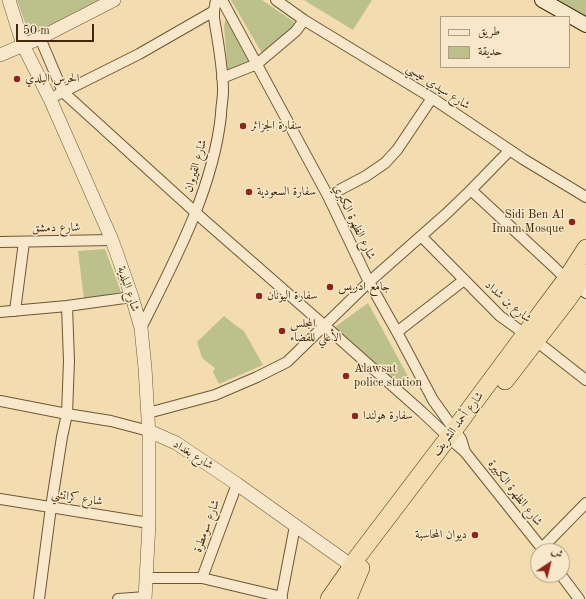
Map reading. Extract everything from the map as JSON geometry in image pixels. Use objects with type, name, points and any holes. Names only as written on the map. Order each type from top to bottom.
[{"type":"highway","name":"شارع أحمد الشريف","points":[[576,286],[586,248]]},
{"type":"highway","name":"شارع أحمد الشريف","points":[[348,599],[356,568],[356,560],[457,441],[530,338],[586,273]]},
{"type":"highway","name":"شارع أحمد الشريف","points":[[329,599],[356,568]]},
{"type":"main road","points":[[542,0],[586,25]]},
{"type":"street","name":"شارع البلدية","points":[[9,0],[23,45],[50,99],[112,240],[141,328],[149,431],[149,523],[145,598]]},
{"type":"street","points":[[0,55],[40,38],[114,0]]},
{"type":"street","name":"شارع القيروان","points":[[141,328],[172,266],[195,212],[212,162],[219,127],[223,93],[214,11],[216,0]]},
{"type":"street","name":"شارع الظهرة الكبري","points":[[222,0],[328,196],[369,282],[457,441]]},
{"type":"street","name":"شارع سيدي عيسي","points":[[276,0],[304,20],[432,98],[523,159],[586,197]]},
{"type":"street","points":[[50,99],[140,54],[214,11]]},
{"type":"street","points":[[222,78],[257,64],[296,31],[304,20]]},
{"type":"street","points":[[40,38],[62,92],[195,212],[457,441]]},
{"type":"street","points":[[328,196],[366,176],[385,162],[397,150],[432,98]]},
{"type":"street","points":[[148,413],[215,395],[287,362],[369,282],[471,190],[510,150]]},
{"type":"street","points":[[471,190],[576,286]]},
{"type":"street","name":"شارع بن شداد","points":[[421,236],[500,316],[586,380]]},
{"type":"street","name":"شارع دمشق","points":[[0,242],[112,240]]},
{"type":"street","points":[[15,311],[24,242]]},
{"type":"street","points":[[397,332],[464,280]]},
{"type":"street","points":[[0,312],[67,306],[132,297]]},
{"type":"street","points":[[39,599],[51,507],[67,414],[69,361],[67,306]]},
{"type":"street","points":[[422,412],[433,400]]},
{"type":"street","name":"شارع بغداد","points":[[0,401],[111,421],[149,431],[176,443],[356,568]]},
{"type":"street","name":"شارع الظهرة الكبيرة","points":[[457,441],[537,543]]},
{"type":"street","name":"شارع سومطرة","points":[[202,578],[237,484]]},
{"type":"street","name":"شارع كراتشي","points":[[0,499],[149,523]]},
{"type":"street","points":[[549,543],[586,503]]},
{"type":"street","points":[[146,578],[202,578],[281,598],[296,526]]},
{"type":"street","points":[[567,583],[579,599]]},
{"type":"street","points":[[118,599],[145,598]]},
{"type":"green space","points":[[17,0],[105,0],[30,37]]},
{"type":"green space","points":[[231,0],[262,0],[297,24],[263,55]]},
{"type":"green space","points":[[304,0],[372,0],[353,30]]},
{"type":"green space","points":[[552,0],[586,0],[586,18]]},
{"type":"green space","points":[[226,18],[253,65],[228,74],[224,26]]},
{"type":"green space","points":[[105,249],[121,292],[84,299],[78,251]]},
{"type":"green space","points":[[368,303],[409,378],[399,390],[335,327]]},
{"type":"green space","points":[[224,316],[244,331],[263,365],[219,384],[213,372],[215,368],[202,358],[197,342]]},
{"type":"place","name":"الحرس البلدي","points":[[17,79]]},
{"type":"place","name":"سفارة الجزائر","points":[[243,126]]},
{"type":"place","name":"سفارة السعودية","points":[[249,192]]},
{"type":"place","name":"Sidi Ben Al Imam Mosque","points":[[572,222]]},
{"type":"place","name":"جامع ادريس","points":[[330,287]]},
{"type":"place","name":"سفارة اليونان","points":[[259,296]]},
{"type":"place","name":"المجلس الأعلي للقضاء","points":[[282,331]]},
{"type":"place","name":"Alawsat police station","points":[[346,376]]},
{"type":"place","name":"سفارة هولندا","points":[[355,416]]},
{"type":"place","name":"ديوان المحاسبة","points":[[475,535]]}]
